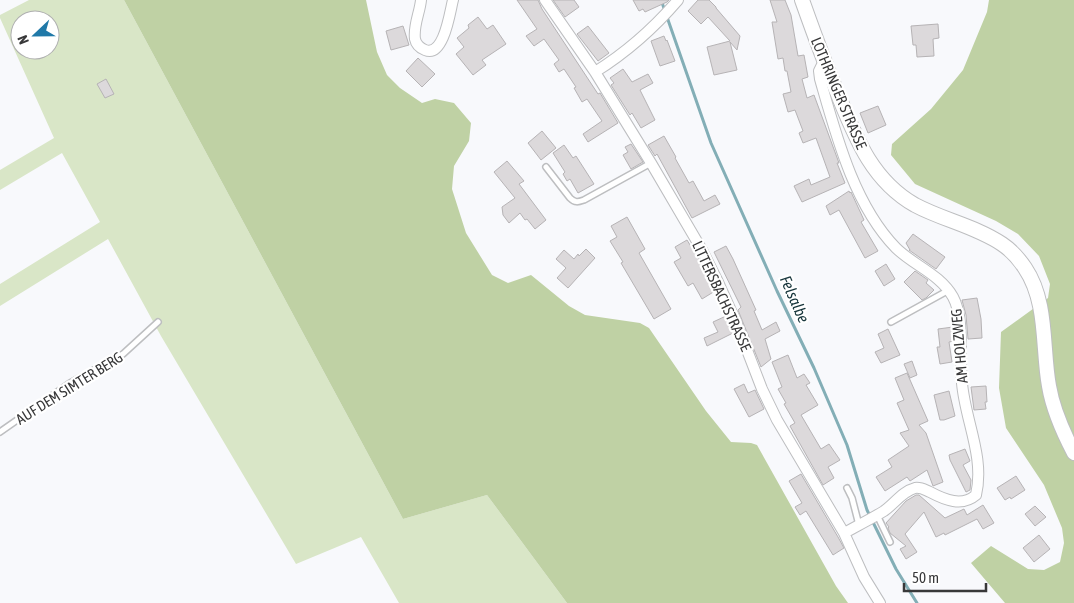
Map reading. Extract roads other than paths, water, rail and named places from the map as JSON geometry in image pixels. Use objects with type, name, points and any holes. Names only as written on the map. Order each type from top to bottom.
[{"type":"main road","name":"LOTHRINGER STRASSE","points":[[802,0],[852,130],[863,152],[874,168],[896,191],[914,204],[1003,244],[1017,257],[1027,271],[1036,288],[1049,388],[1056,416],[1074,453]]},
{"type":"street","points":[[421,0],[415,38],[418,45],[424,50],[429,51],[434,50],[444,38],[452,0]]},
{"type":"street","name":"LITTERSBACHSTRASSE","points":[[545,0],[595,72],[702,250],[737,324],[762,389],[777,420],[844,533],[864,577],[880,603]]},
{"type":"street","points":[[595,72],[629,48],[678,0]]},
{"type":"street","name":"AM HOLZWEG","points":[[824,61],[819,71],[820,79],[835,130],[854,181],[875,221],[896,247],[949,290],[958,308],[962,382],[966,410],[978,456],[979,476],[976,495],[967,501],[957,502],[939,497],[923,489],[915,488],[886,510],[844,533]]},
{"type":"lane","points":[[546,167],[570,198],[574,202],[578,202],[651,164]]},
{"type":"lane","points":[[891,322],[949,290]]},
{"type":"lane","name":"AUF DEM SIMTER BERG","points":[[0,432],[70,383],[123,354],[158,322]]},
{"type":"lane","points":[[847,488],[862,523]]},
{"type":"lane","points":[[876,516],[890,542]]},
{"type":"waterway","name":"Felsalbe","points":[[661,0],[665,11]]},
{"type":"waterway","name":"Felsalbe","points":[[667,17],[711,143],[777,291],[814,368],[847,445],[867,510],[896,569],[917,603]]}]
